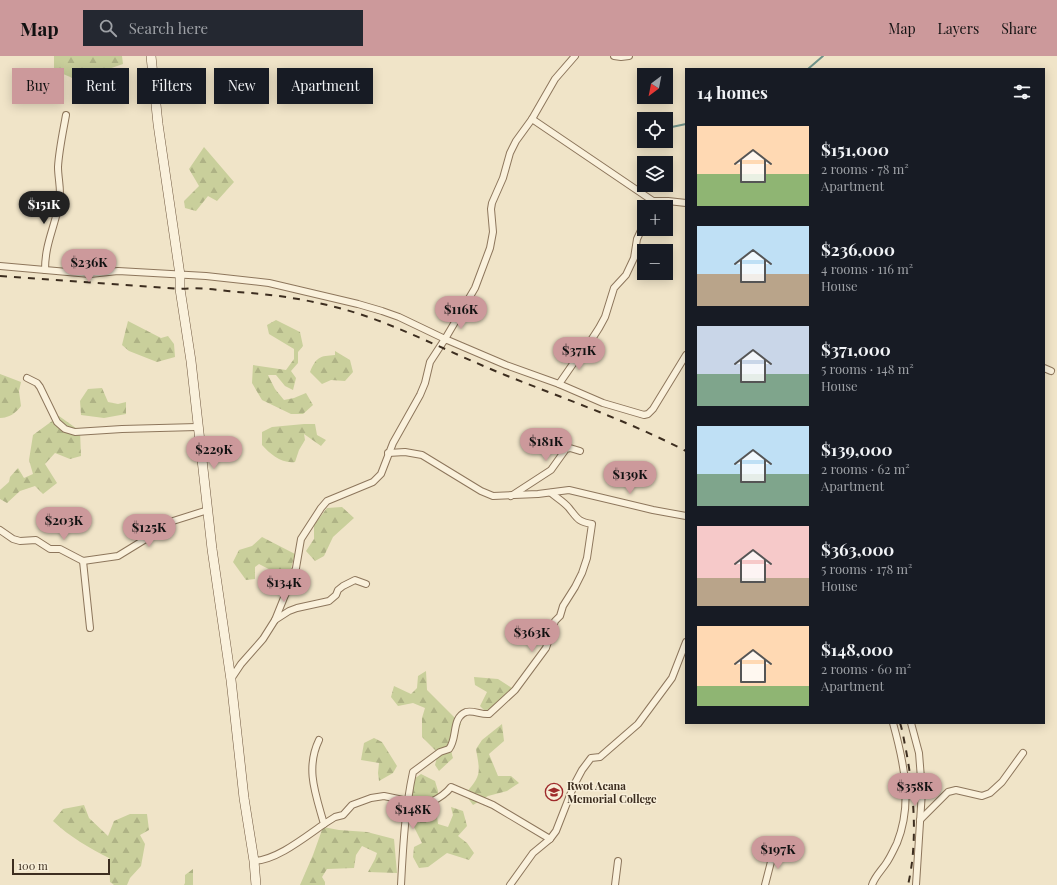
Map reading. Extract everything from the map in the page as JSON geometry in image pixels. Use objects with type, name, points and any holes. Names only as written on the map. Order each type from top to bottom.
[{"type":"street","points":[[151,56],[160,139],[180,275],[180,289],[197,427],[231,680],[244,798],[254,861],[256,885]]},
{"type":"street","points":[[231,680],[241,664],[263,639],[275,620],[296,568],[301,540],[321,508],[327,502],[376,480],[383,470],[388,453],[416,404],[425,383],[430,362],[474,288],[483,268],[492,242],[492,203],[503,178],[512,147],[532,119],[555,79],[575,56]]},
{"type":"street","points":[[614,56],[629,56]]},
{"type":"street","points":[[46,270],[48,240],[59,203],[60,189],[58,166],[66,115]]},
{"type":"street","points":[[532,119],[646,200]]},
{"type":"street","points":[[673,202],[685,203]]},
{"type":"street","points":[[559,384],[588,345],[605,317],[614,288],[626,275],[632,262],[639,236]]},
{"type":"street","points":[[0,266],[90,274],[118,271],[180,275],[270,283],[307,291],[382,311],[506,366],[559,384],[603,403],[638,414],[648,414],[653,409],[685,357]]},
{"type":"street","points":[[1045,368],[1051,371]]},
{"type":"street","points":[[27,378],[37,383],[57,422],[70,431],[81,432],[122,429],[197,427]]},
{"type":"street","points":[[511,496],[551,470],[566,449],[570,448],[580,452]]},
{"type":"street","points":[[388,453],[405,452],[422,455],[445,470],[488,494],[511,496],[569,490],[653,510],[685,516]]},
{"type":"street","points":[[401,885],[404,834],[413,772],[440,752],[449,749],[452,746],[456,724],[460,717],[468,712],[484,715],[491,713],[515,690],[546,648],[555,621],[560,616],[563,606],[576,586],[582,573],[587,558],[592,524],[584,523],[574,516],[568,507],[551,493]]},
{"type":"street","points":[[0,530],[20,541],[36,540],[50,549],[60,549],[83,561],[118,556],[173,521],[208,510]]},
{"type":"street","points":[[83,561],[90,628]]},
{"type":"street","points":[[275,620],[289,611],[329,601],[336,595],[340,588],[355,580],[366,584]]},
{"type":"street","points":[[510,885],[533,853],[556,832],[574,785],[582,770],[591,758],[600,757],[638,724],[672,678],[685,645]]},
{"type":"street","points":[[872,885],[888,861],[897,843],[905,815],[905,773],[893,724]]},
{"type":"street","points":[[911,724],[919,753],[922,791],[916,885]]},
{"type":"street","points":[[319,740],[313,759],[312,784],[324,824]]},
{"type":"street","points":[[920,820],[948,792],[956,790],[982,796],[990,793],[1002,782],[1023,753]]},
{"type":"street","points":[[407,810],[427,804],[440,797],[451,787],[493,806],[550,839]]},
{"type":"street","points":[[254,861],[261,861],[273,857],[334,817],[343,815],[352,805],[370,798],[384,796],[408,801]]},
{"type":"street","points":[[765,885],[773,854],[794,846]]},
{"type":"street","points":[[615,885],[618,861]]},
{"type":"green space","points":[[54,56],[122,56],[123,64],[112,68],[72,68],[72,78],[64,74],[64,68],[54,68]]},
{"type":"green space","points":[[204,147],[234,182],[217,201],[208,196],[196,211],[185,208],[184,201],[199,186],[189,169]]},
{"type":"green space","points":[[276,320],[300,332],[303,346],[298,352],[298,363],[291,371],[296,378],[293,390],[285,386],[276,375],[268,375],[275,389],[284,400],[306,393],[313,405],[303,414],[291,414],[262,400],[252,383],[253,365],[286,370],[294,359],[294,349],[269,334],[267,325]]},
{"type":"green space","points":[[128,321],[161,338],[168,336],[174,344],[175,357],[157,362],[129,351],[122,345]]},
{"type":"green space","points":[[335,351],[350,360],[353,372],[345,381],[331,380],[322,384],[310,372],[314,363],[319,358],[335,355]]},
{"type":"green space","points":[[0,374],[21,382],[19,391],[21,406],[12,415],[0,418]]},
{"type":"green space","points":[[102,388],[108,402],[118,404],[126,402],[126,414],[104,418],[81,415],[80,401],[88,389]]},
{"type":"green space","points":[[59,416],[80,431],[81,456],[70,459],[55,453],[45,464],[57,483],[43,494],[35,486],[20,491],[7,503],[0,499],[0,490],[9,482],[10,477],[18,468],[24,478],[33,474],[29,460],[33,435]]},
{"type":"green space","points":[[315,424],[317,435],[326,440],[321,446],[304,434],[305,440],[299,450],[295,462],[281,460],[262,445],[262,432],[272,427]]},
{"type":"green space","points":[[342,507],[354,518],[333,537],[324,556],[315,561],[306,551],[314,539],[314,525],[327,508]]},
{"type":"green space","points":[[262,537],[295,554],[288,579],[259,564],[255,567],[255,579],[246,580],[233,562],[239,550],[252,546]]},
{"type":"green space","points":[[426,671],[427,690],[461,724],[451,744],[453,758],[439,771],[435,765],[438,753],[422,737],[422,718],[425,708],[413,703],[398,706],[391,697],[394,686],[411,694],[417,688],[418,676]]},
{"type":"green space","points":[[474,677],[498,679],[512,688],[496,706],[485,711],[480,706],[487,692],[475,685]]},
{"type":"green space","points":[[502,724],[504,741],[489,754],[498,776],[511,776],[519,783],[507,791],[488,796],[473,805],[465,794],[477,778],[479,769],[476,749],[482,740]]},
{"type":"green space","points":[[374,738],[382,742],[397,766],[393,773],[379,781],[379,763],[361,760],[364,743]]},
{"type":"green space","points":[[421,774],[435,781],[438,791],[438,799],[417,806],[402,808],[401,800],[411,794],[414,779]]},
{"type":"green space","points":[[84,805],[89,818],[108,836],[114,821],[130,814],[147,814],[149,830],[140,835],[145,844],[141,866],[130,878],[127,885],[114,885],[110,882],[109,858],[80,842],[53,821],[63,809]]},
{"type":"green space","points":[[451,807],[463,811],[467,826],[458,836],[467,843],[474,853],[469,860],[447,853],[428,867],[419,868],[413,857],[414,847],[422,843],[413,825],[420,811],[437,816],[438,824],[448,827],[453,815]]},
{"type":"green space","points":[[323,827],[367,832],[394,839],[397,873],[368,872],[377,853],[362,846],[356,855],[354,868],[327,869],[322,877],[325,885],[300,885]]},
{"type":"green space","points":[[193,869],[193,885],[184,885],[185,875]]},
{"type":"waterway","points":[[809,68],[823,56]]},
{"type":"waterway","points":[[673,127],[685,124]]},
{"type":"railway","points":[[0,276],[180,289],[208,289],[274,295],[329,305],[397,328],[505,375],[619,420],[685,450]]},
{"type":"railway","points":[[900,724],[909,766],[914,818],[913,852],[908,885]]},
{"type":"place","name":"Rwot Acana Memorial College","points":[[554,792]]}]
